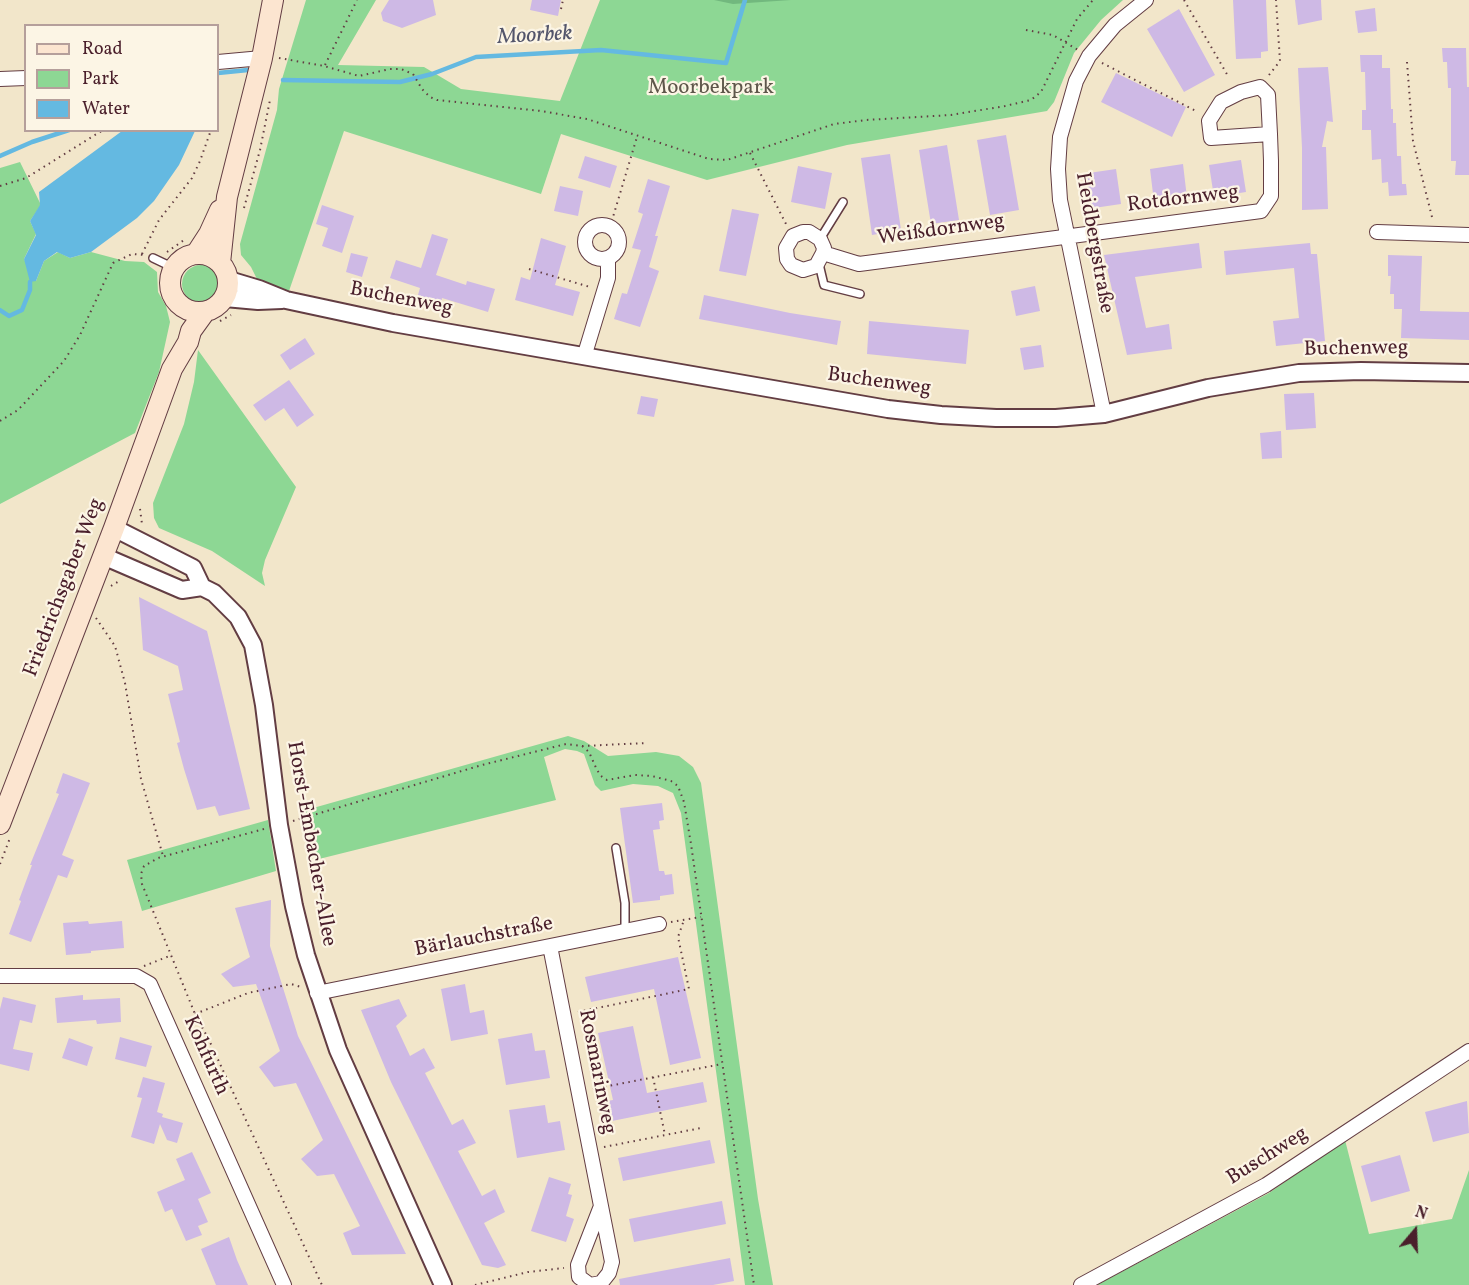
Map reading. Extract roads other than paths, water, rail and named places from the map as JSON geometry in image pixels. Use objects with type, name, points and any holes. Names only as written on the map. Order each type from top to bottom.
[{"type":"main road","points":[[225,280],[209,256],[191,246],[209,234],[227,197],[270,58],[273,0]]},
{"type":"main road","points":[[178,303],[193,312],[214,309],[225,280],[227,197]]},
{"type":"main road","name":"Friedrichsgaber Weg","points":[[172,369],[179,319],[178,303],[172,294],[162,262],[186,257],[191,246]]},
{"type":"main road","name":"Friedrichsgaber Weg","points":[[0,824],[114,528],[172,369],[188,342],[191,331],[204,312]]},
{"type":"street","name":"Heidbergstraße","points":[[1104,414],[1060,200],[1058,169],[1060,137],[1076,81],[1089,56],[1115,25],[1146,0]]},
{"type":"street","points":[[219,62],[270,58]]},
{"type":"street","points":[[0,79],[24,78]]},
{"type":"street","name":"Rotdornweg","points":[[1067,236],[1261,211],[1271,196],[1270,134],[1268,95],[1260,87],[1240,92],[1221,102],[1209,121],[1211,138],[1270,134]]},
{"type":"street","points":[[584,357],[608,278],[608,258],[617,249],[619,241],[616,233],[610,227],[602,225],[594,227],[588,232],[585,248],[597,259],[608,258]]},
{"type":"street","name":"Weißdornweg","points":[[820,239],[809,232],[792,236],[786,248],[791,265],[803,270],[810,269],[821,258],[859,264],[1067,236]]},
{"type":"street","points":[[1377,232],[1469,235]]},
{"type":"street","points":[[820,239],[824,248],[821,258]]},
{"type":"street","name":"Buchenweg","points":[[225,280],[258,301],[286,300],[393,323],[584,357],[888,409],[941,415],[1046,418],[1104,414],[1208,388],[1299,373],[1361,371],[1469,373]]},
{"type":"street","name":"Horst-Embacher-Allee","points":[[114,528],[193,568],[202,587],[214,593],[229,606],[246,630],[253,645],[264,705],[279,825],[294,906],[317,993],[350,1078],[443,1285]]},
{"type":"street","points":[[103,556],[182,590],[202,587]]},
{"type":"street","name":"Bärlauchstraße","points":[[317,993],[659,924]]},
{"type":"street","name":"Rosmarinweg","points":[[550,946],[612,1262],[609,1273],[602,1283],[590,1285],[579,1277],[578,1265],[601,1206]]},
{"type":"street","name":"Kohfurth","points":[[0,976],[136,976],[150,984],[284,1285]]},
{"type":"street","name":"Buschweg","points":[[1081,1285],[1266,1185],[1469,1051]]},
{"type":"lane","points":[[820,239],[843,202]]},
{"type":"lane","points":[[821,258],[824,285],[860,294]]},
{"type":"lane","points":[[616,848],[625,903],[625,931]]},
{"type":"water","points":[[121,132],[195,132],[179,165],[154,201],[137,218],[91,252],[70,258],[57,252],[44,261],[36,281],[30,282],[24,259],[36,235],[30,221],[40,205],[39,192]]},
{"type":"waterway","name":"Moorbek","points":[[283,80],[400,82],[432,74],[476,57],[601,50],[726,63],[745,0]]},
{"type":"waterway","name":"Moorbek","points":[[219,73],[248,70]]},
{"type":"waterway","name":"Moorbek","points":[[0,156],[63,132]]},
{"type":"waterway","points":[[0,310],[9,316],[22,310],[30,290],[30,282]]},
{"type":"park label","name":"Moorbekpark","points":[[711,89]]}]
